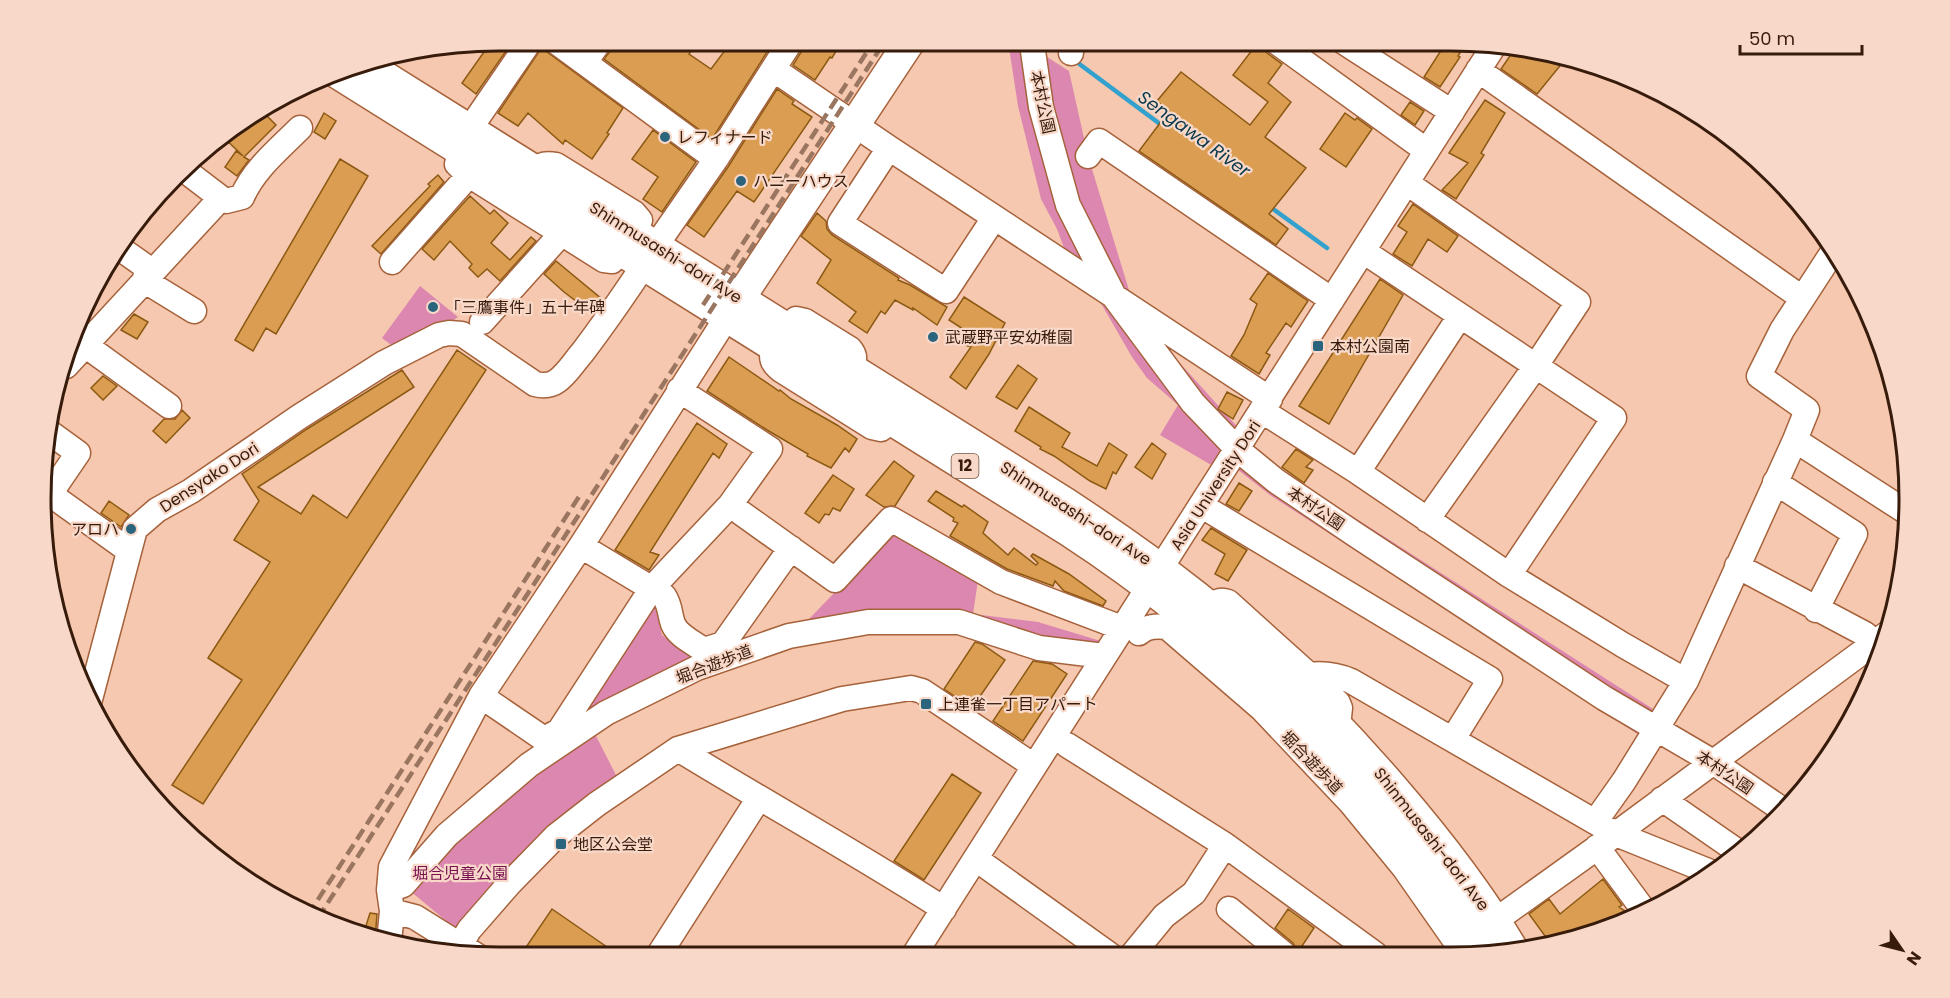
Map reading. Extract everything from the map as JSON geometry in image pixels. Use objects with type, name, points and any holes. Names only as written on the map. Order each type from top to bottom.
[{"type":"main road","points":[[733,308],[904,51]]},
{"type":"main road","name":"Shinmusashi-dori Ave","points":[[362,73],[467,152],[639,249],[780,337],[891,420],[1084,541],[1210,608],[1281,670],[1334,722],[1431,833],[1474,940]]},
{"type":"main road","name":"Shinmusashi-dori Ave","points":[[467,152],[535,171],[639,249]]},
{"type":"main road","name":"Shinmusashi-dori Ave","points":[[780,337],[850,368],[1067,504],[1155,578],[1320,740],[1395,824],[1474,940],[1491,945]]},
{"type":"street","points":[[392,262],[467,152],[524,51]]},
{"type":"street","points":[[570,51],[716,159]]},
{"type":"street","points":[[585,62],[593,51]]},
{"type":"street","points":[[467,152],[562,233],[608,262],[612,261],[639,249],[716,159],[785,51]]},
{"type":"street","name":"本村公園","points":[[1033,51],[1041,107],[1068,205],[1115,298],[1193,403],[1238,449],[1276,481],[1604,698],[1713,762],[1777,806]]},
{"type":"street","points":[[1289,51],[1427,151]]},
{"type":"street","points":[[1357,51],[1452,112]]},
{"type":"street","name":"Asia University Dori","points":[[919,947],[1104,656],[1131,631],[1155,578],[1489,53]]},
{"type":"street","points":[[773,69],[1115,298],[1358,472],[1509,575],[1686,681]]},
{"type":"street","points":[[1478,70],[1802,298]]},
{"type":"street","points":[[190,175],[226,201],[242,197],[248,183],[260,168],[300,128]]},
{"type":"street","points":[[1088,156],[1099,141],[1332,300]]},
{"type":"street","points":[[889,148],[840,223],[946,291],[994,218]]},
{"type":"street","points":[[1407,183],[1578,302],[1427,520]]},
{"type":"street","points":[[74,357],[221,198]]},
{"type":"street","points":[[482,322],[562,233]]},
{"type":"street","name":"Densyako Dori","points":[[93,688],[135,529],[157,510],[191,491],[299,417],[384,363],[439,335],[462,334],[535,384],[550,385],[561,377],[600,329],[639,249]]},
{"type":"street","points":[[1363,251],[1614,418],[1509,575]]},
{"type":"street","points":[[125,254],[148,275],[150,284],[195,311]]},
{"type":"street","points":[[1595,822],[1624,781],[1686,681],[1795,440],[1807,410],[1759,376],[1782,330],[1828,258]]},
{"type":"street","points":[[389,933],[391,867],[481,696],[581,546],[733,308]]},
{"type":"street","points":[[1358,472],[1460,316]]},
{"type":"street","points":[[85,345],[169,406]]},
{"type":"street","points":[[481,696],[544,739],[559,731],[652,588],[730,505],[770,449],[679,390]]},
{"type":"street","points":[[51,489],[78,453],[56,437]]},
{"type":"street","points":[[1795,440],[1899,507]]},
{"type":"street","points":[[1775,482],[1855,534],[1816,610]]},
{"type":"street","points":[[51,495],[128,550]]},
{"type":"street","points":[[730,505],[835,580],[891,519],[1000,582],[1131,631]]},
{"type":"street","points":[[1202,506],[1490,679],[1453,739]]},
{"type":"street","points":[[581,546],[664,596],[671,606],[674,627],[704,650],[723,644],[791,548]]},
{"type":"street","points":[[1737,566],[1816,610],[1876,640]]},
{"type":"street","points":[[1210,608],[1221,600],[1228,602],[1309,675],[1338,703],[1339,717],[1334,722]]},
{"type":"street","name":"堀合遊歩道","points":[[391,901],[447,835],[529,765],[606,713],[697,668],[789,636],[868,622],[959,622],[1039,648],[1104,656]]},
{"type":"street","name":"堀合遊歩道","points":[[1131,631],[1155,626],[1167,627],[1262,709],[1350,802],[1405,869],[1474,940]]},
{"type":"street","points":[[1474,940],[1606,840],[1873,647]]},
{"type":"street","points":[[1309,675],[1326,673],[1345,679],[1595,822],[1641,905]]},
{"type":"street","points":[[470,946],[469,930],[556,836],[597,804],[678,749],[842,699],[911,687],[922,691],[1034,766]]},
{"type":"street","points":[[1067,745],[1226,845],[1365,947]]},
{"type":"street","points":[[678,749],[886,871],[944,909]]},
{"type":"street","points":[[664,947],[759,798]]},
{"type":"street","points":[[1662,799],[1732,847]]},
{"type":"street","points":[[1606,840],[1702,870]]},
{"type":"street","points":[[1139,947],[1164,916],[1194,893],[1226,845]]},
{"type":"street","points":[[976,859],[1099,947]]},
{"type":"street","points":[[391,901],[462,945]]},
{"type":"street","points":[[1228,909],[1275,947]]},
{"type":"green space","points":[[1010,51],[1038,51],[1069,71],[1088,156],[1132,300],[1067,256],[1057,229],[1041,199],[1018,106]]},
{"type":"green space","points":[[420,286],[458,317],[403,354],[382,338]]},
{"type":"green space","points":[[1095,293],[1151,331],[1242,432],[1218,469],[1160,435],[1178,405],[1147,378],[1132,357]]},
{"type":"green space","points":[[1252,446],[1285,473],[1653,709],[1639,735],[1270,495],[1237,469]]},
{"type":"green space","name":"堀合児童公園","points":[[893,532],[978,580],[973,614],[1038,622],[1104,642],[1089,664],[994,638],[950,633],[861,634],[780,650],[674,690],[595,734],[617,777],[457,930],[403,885],[529,765],[654,603],[662,635],[692,657],[742,639],[808,620]]},
{"type":"building","points":[[506,51],[476,94],[462,83],[484,52]]},
{"type":"building","points":[[539,51],[546,51],[623,108],[592,159],[565,140],[563,144],[528,113],[518,126],[498,113]]},
{"type":"building","points":[[610,51],[691,51],[689,54],[711,69],[724,51],[768,51],[712,139],[604,59]]},
{"type":"building","points":[[802,51],[836,51],[815,80],[793,65]]},
{"type":"building","points":[[1251,51],[1265,51],[1282,64],[1268,83],[1291,102],[1265,137],[1306,168],[1269,214],[1288,229],[1276,245],[1139,151],[1169,111],[1157,101],[1181,72],[1250,125],[1268,102],[1233,75]]},
{"type":"building","points":[[1441,51],[1461,51],[1458,56],[1460,57],[1440,87],[1424,77]]},
{"type":"building","points":[[1510,55],[1561,65],[1537,94],[1501,69]]},
{"type":"building","points":[[777,89],[794,101],[792,104],[812,117],[754,202],[737,191],[704,237],[687,225],[728,167]]},
{"type":"building","points":[[1485,100],[1505,113],[1481,153],[1484,155],[1456,199],[1442,190],[1468,163],[1449,153]]},
{"type":"building","points":[[1410,102],[1424,111],[1415,125],[1401,115]]},
{"type":"building","points":[[324,113],[336,121],[325,139],[314,132]]},
{"type":"building","points":[[1345,113],[1355,120],[1357,118],[1372,129],[1346,167],[1320,149]]},
{"type":"building","points":[[267,116],[276,125],[244,157],[249,160],[237,176],[225,167],[236,151],[243,156],[229,142]]},
{"type":"building","points":[[653,130],[696,162],[662,212],[643,199],[658,177],[632,159]]},
{"type":"building","points":[[340,159],[368,176],[276,334],[266,328],[253,351],[235,340]]},
{"type":"building","points":[[438,175],[444,182],[381,254],[372,246]]},
{"type":"building","points":[[470,196],[490,214],[494,210],[508,223],[491,243],[510,260],[531,237],[536,241],[500,281],[487,269],[478,277],[469,268],[472,264],[450,241],[434,260],[422,249]]},
{"type":"building","points":[[1413,204],[1458,236],[1447,252],[1428,239],[1412,266],[1393,254],[1407,232],[1398,226]]},
{"type":"building","points":[[817,213],[826,221],[827,229],[832,235],[899,278],[898,280],[947,307],[937,325],[913,308],[913,310],[895,300],[885,314],[881,311],[867,333],[849,321],[856,312],[817,283],[831,260],[801,236]]},
{"type":"building","points":[[556,261],[603,300],[593,314],[544,274]]},
{"type":"building","points":[[1268,273],[1308,301],[1291,327],[1286,323],[1266,353],[1270,355],[1259,374],[1231,356],[1244,335],[1257,304],[1250,299]]},
{"type":"building","points":[[1380,279],[1403,295],[1329,424],[1299,406]]},
{"type":"building","points":[[964,297],[1005,323],[989,354],[966,389],[950,377],[971,347],[965,345],[971,334],[949,320]]},
{"type":"building","points":[[134,314],[148,322],[137,339],[121,330]]},
{"type":"building","points":[[457,350],[486,370],[203,804],[172,785],[242,680],[208,658],[270,562],[234,540],[259,501],[242,474],[307,429],[402,370],[414,387],[258,487],[301,514],[313,495],[347,518]]},
{"type":"building","points":[[729,357],[791,399],[857,439],[849,452],[845,448],[831,468],[807,456],[808,454],[707,391]]},
{"type":"building","points":[[1018,365],[1037,379],[1017,409],[996,397]]},
{"type":"building","points":[[103,376],[117,386],[103,400],[91,388]]},
{"type":"building","points":[[1227,392],[1243,400],[1233,419],[1218,409]]},
{"type":"building","points":[[1029,407],[1070,433],[1062,447],[1097,466],[1109,443],[1127,455],[1116,474],[1113,472],[1106,489],[1090,481],[1015,431]]},
{"type":"building","points":[[182,410],[190,418],[166,443],[153,431],[164,419],[175,419]]},
{"type":"building","points":[[697,423],[727,444],[719,458],[713,453],[650,552],[659,555],[649,570],[615,550]]},
{"type":"building","points":[[1152,443],[1166,454],[1152,479],[1135,467]]},
{"type":"building","points":[[1296,449],[1313,460],[1306,467],[1313,470],[1304,483],[1282,467]]},
{"type":"building","points":[[894,461],[914,476],[895,506],[884,507],[866,495]]},
{"type":"building","points":[[833,475],[854,489],[840,511],[833,508],[829,515],[825,514],[819,523],[805,513]]},
{"type":"building","points":[[1239,483],[1252,491],[1239,511],[1226,504]]},
{"type":"building","points":[[936,491],[962,507],[964,505],[988,522],[983,533],[1008,555],[1014,548],[1036,565],[1038,563],[1031,556],[1033,554],[1069,574],[1106,601],[1103,606],[1064,591],[1055,581],[1053,586],[1007,569],[950,536],[958,523],[928,501]]},
{"type":"building","points":[[109,501],[129,515],[121,527],[101,513]]},
{"type":"building","points":[[1211,528],[1247,550],[1228,581],[1215,574],[1225,554],[1202,540]]},
{"type":"building","points":[[975,642],[982,644],[1005,660],[972,708],[944,689]]},
{"type":"building","points":[[1033,661],[1052,664],[1067,674],[1023,741],[993,721]]},
{"type":"building","points":[[952,774],[981,793],[924,880],[894,861]]},
{"type":"building","points":[[1603,879],[1622,905],[1619,907],[1626,911],[1567,932],[1545,936],[1529,914],[1549,899],[1560,914]]},
{"type":"building","points":[[552,909],[607,947],[526,947]]},
{"type":"building","points":[[1288,909],[1314,928],[1301,947],[1295,947],[1275,928]]},
{"type":"building","points":[[370,913],[377,914],[376,930],[366,926]]},
{"type":"waterway","name":"Sengawa River","points":[[1074,60],[1164,127]]},
{"type":"waterway","name":"Sengawa River","points":[[1269,206],[1327,248]]},
{"type":"railway","points":[[703,305],[868,51]]},
{"type":"railway","points":[[323,911],[879,51]]},
{"type":"railway","points":[[313,907],[582,492]]},
{"type":"place","name":"レフィナード","points":[[665,137]]},
{"type":"place","name":"ハニーハウス","points":[[741,181]]},
{"type":"place","name":"「三鷹事件」五十年碑","points":[[433,307]]},
{"type":"place","name":"武蔵野平安幼稚園","points":[[933,337]]},
{"type":"place","name":"本村公園南","points":[[1318,346]]},
{"type":"place","name":"アロハ","points":[[131,529]]},
{"type":"place","name":"上連雀一丁目アパート","points":[[926,704]]},
{"type":"place","name":"地区公会堂","points":[[561,844]]}]
